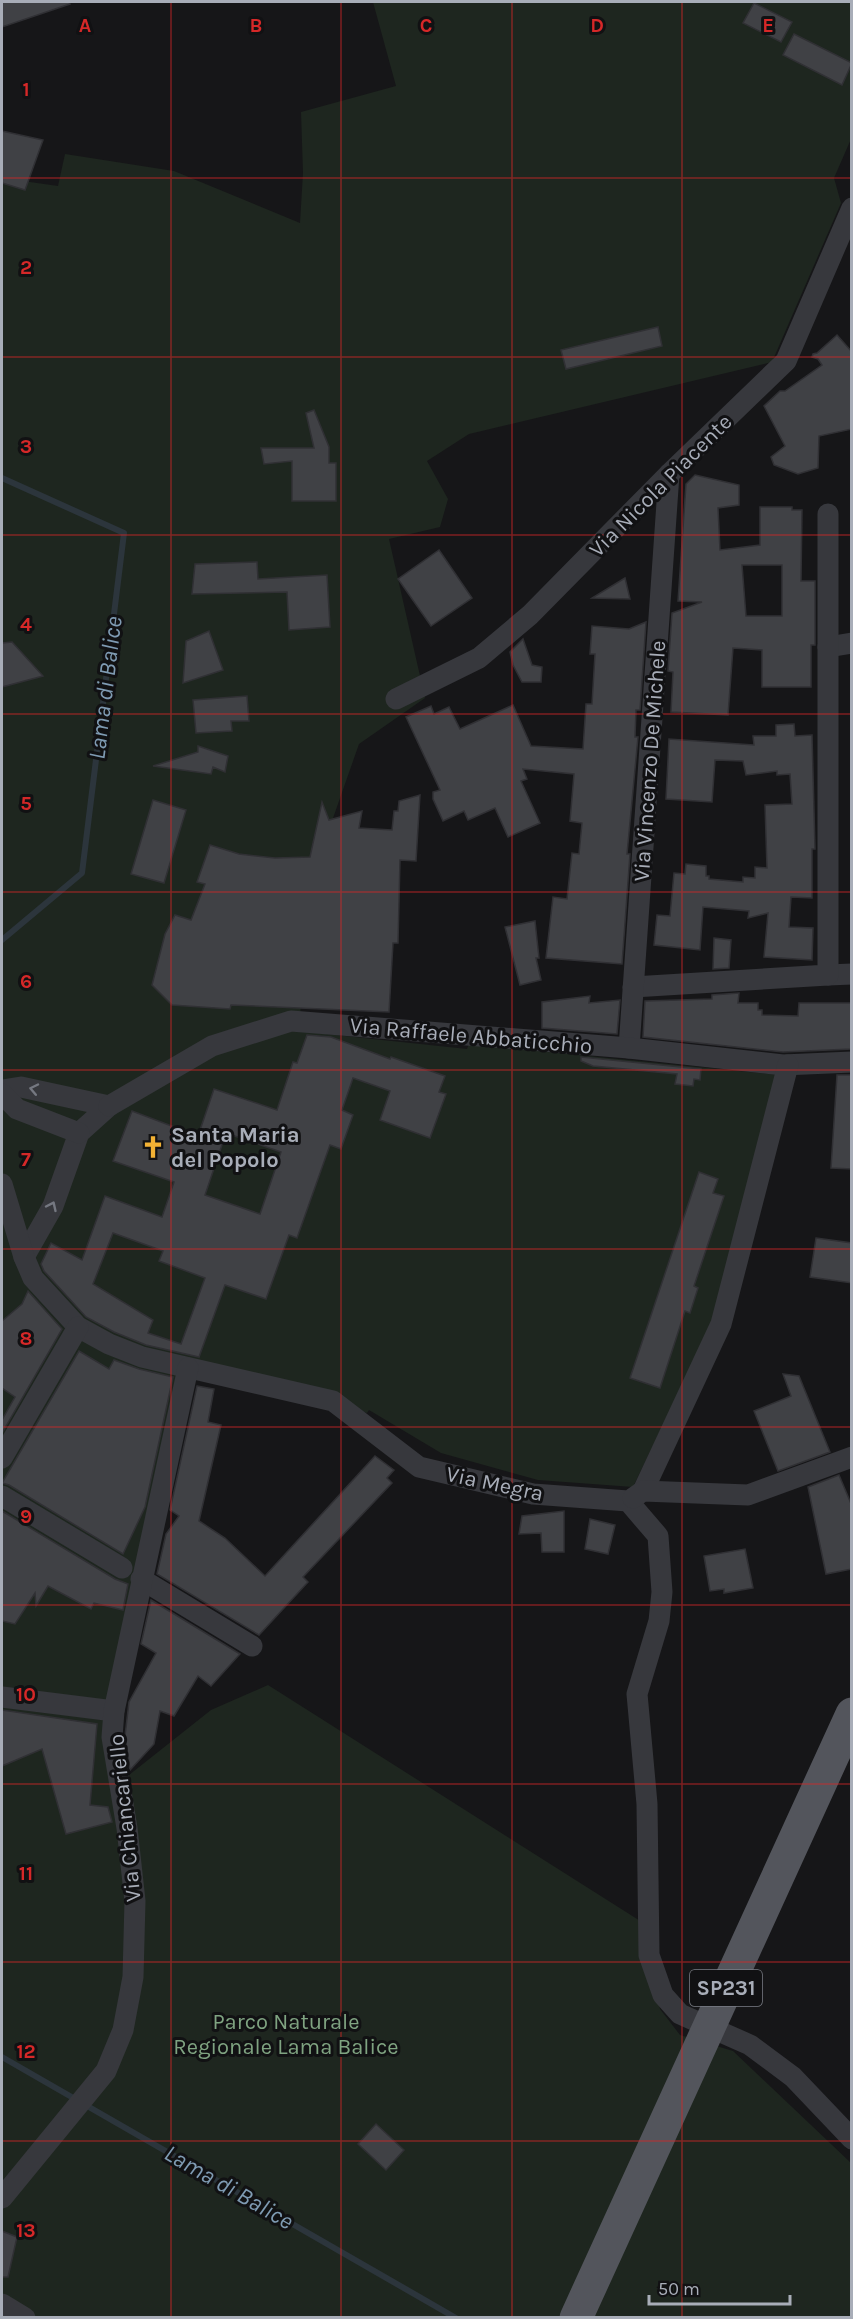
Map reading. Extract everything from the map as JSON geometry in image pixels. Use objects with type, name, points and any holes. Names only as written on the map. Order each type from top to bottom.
[{"type":"main road","name":"SP231","points":[[576,2318],[852,1714]]},
{"type":"street","name":"Via Nicola Piacente","points":[[396,699],[479,658],[530,615],[669,474],[786,362],[852,208]]},
{"type":"street","name":"Via Vincenzo De Michele","points":[[629,1048],[669,474]]},
{"type":"street","points":[[828,514],[828,975]]},
{"type":"street","points":[[828,647],[852,643]]},
{"type":"street","points":[[633,987],[852,974]]},
{"type":"street","name":"Via Raffaele Abbaticchio","points":[[79,1133],[109,1106],[212,1046],[291,1021],[629,1048],[788,1065],[852,1062]]},
{"type":"street","points":[[788,1065],[721,1324],[635,1496],[658,1536],[662,1592],[659,1621],[637,1694],[647,1804],[649,1955],[663,1995],[680,2014],[750,2045],[793,2077],[852,2139]]},
{"type":"street","points":[[24,1257],[53,1206],[79,1133],[17,1109],[2,1092],[21,1087],[109,1106]]},
{"type":"street","name":"Via Megra","points":[[2,1184],[24,1257],[33,1278],[78,1328],[142,1357],[333,1401],[419,1467],[533,1494],[748,1495],[852,1457]]},
{"type":"street","points":[[2,1458],[78,1328]]},
{"type":"street","name":"Via Chiancariello","points":[[2,2198],[106,2070],[123,2030],[133,1977],[135,1901],[127,1828],[112,1737],[114,1711],[188,1368]]},
{"type":"street","points":[[2,1496],[122,1568]]},
{"type":"street","points":[[141,1580],[252,1646]]},
{"type":"street","points":[[2,1697],[114,1711]]},
{"type":"street","points":[[2,2304],[25,2318]]},
{"type":"green space","name":"Parco Naturale Regionale Lama Balice","points":[[373,2],[851,2],[851,139],[834,178],[841,203],[772,362],[469,434],[427,461],[448,499],[440,527],[389,539],[425,698],[359,744],[319,858],[298,1031],[467,1049],[469,1044],[779,1075],[714,1319],[633,1487],[538,1480],[441,1453],[369,1410],[367,1413],[194,1373],[119,1719],[124,1779],[211,1710],[268,1685],[645,1924],[660,2009],[680,2035],[733,2051],[851,2163],[851,2317],[2,2318],[2,178],[58,186],[65,154],[174,171],[300,223],[303,173],[301,112],[396,86]]},
{"type":"building","points":[[2,2],[69,2],[70,4],[2,27]]},
{"type":"building","points":[[754,3],[792,22],[781,42],[743,23]]},
{"type":"building","points":[[794,34],[852,63],[842,85],[783,55]]},
{"type":"building","points":[[2,131],[43,140],[25,190],[2,183]]},
{"type":"building","points":[[658,327],[662,346],[566,369],[561,350]]},
{"type":"building","points":[[837,335],[852,352],[852,429],[819,436],[818,468],[798,474],[774,465],[771,457],[785,446],[764,406],[780,391],[785,391],[822,365],[818,359],[812,357],[813,354]]},
{"type":"building","points":[[314,410],[329,447],[329,463],[336,463],[336,501],[292,501],[292,461],[264,464],[261,448],[314,448],[306,413]]},
{"type":"building","points":[[695,475],[739,485],[739,505],[718,508],[720,550],[760,545],[760,507],[792,507],[792,510],[802,510],[801,581],[815,581],[815,645],[811,645],[811,687],[762,687],[762,650],[733,648],[728,715],[671,712],[673,672],[668,671],[672,613],[702,602],[678,601],[686,484]],"holes":[[[742,565],[782,565],[782,616],[746,616]]]},
{"type":"building","points":[[439,550],[472,598],[431,626],[398,579]]},
{"type":"building","points":[[257,562],[258,579],[327,575],[330,627],[289,630],[287,592],[192,594],[195,564]]},
{"type":"building","points":[[625,578],[630,599],[592,598]]},
{"type":"building","points":[[646,622],[640,710],[636,710],[635,737],[638,737],[627,854],[630,854],[622,964],[546,958],[553,897],[567,899],[572,853],[579,854],[582,823],[570,821],[574,774],[523,769],[527,779],[521,781],[540,823],[508,837],[495,808],[468,820],[464,811],[443,821],[433,799],[433,792],[440,790],[406,717],[431,706],[434,714],[449,707],[460,729],[513,705],[531,746],[583,749],[586,704],[592,704],[595,654],[590,654],[592,626],[629,629]]},
{"type":"building","points":[[209,631],[223,670],[183,683],[186,641]]},
{"type":"building","points":[[523,639],[532,665],[542,667],[541,682],[522,682],[513,665],[510,652]]},
{"type":"building","points":[[12,642],[43,676],[2,687],[2,643]]},
{"type":"building","points":[[247,696],[249,721],[231,721],[232,731],[196,733],[193,700]]},
{"type":"building","points":[[794,724],[795,736],[812,735],[815,849],[812,849],[812,898],[791,897],[789,927],[813,928],[812,960],[764,957],[768,913],[748,918],[749,911],[703,907],[700,950],[654,945],[657,915],[670,916],[674,873],[685,874],[686,864],[706,866],[706,876],[709,876],[709,879],[743,882],[743,877],[755,878],[755,867],[767,868],[765,805],[792,804],[790,774],[777,775],[777,771],[746,775],[743,761],[715,760],[712,802],[666,799],[669,739],[754,745],[753,736],[776,736],[776,725]]},
{"type":"building","points":[[198,746],[228,756],[225,772],[213,767],[211,774],[153,766],[198,752]]},
{"type":"building","points":[[420,795],[416,861],[400,860],[398,943],[393,943],[389,1012],[231,1005],[230,1009],[172,1005],[152,985],[165,934],[175,915],[191,920],[205,884],[197,882],[210,845],[239,854],[275,858],[310,857],[322,802],[329,820],[362,811],[359,828],[392,830],[394,811],[398,811],[399,801]]},
{"type":"building","points":[[153,800],[186,810],[164,883],[131,874]]},
{"type":"building","points":[[535,921],[539,958],[536,958],[541,980],[520,985],[505,927]]},
{"type":"building","points":[[714,938],[731,940],[729,968],[713,969]]},
{"type":"building","points":[[739,993],[738,1003],[758,1003],[758,1010],[762,1010],[762,1015],[798,1016],[799,1003],[852,1003],[852,1049],[783,1052],[643,1037],[645,1001],[712,999],[712,995]]},
{"type":"building","points":[[590,996],[589,1003],[620,1000],[617,1034],[542,1028],[542,1002]]},
{"type":"building","points":[[307,1035],[331,1037],[445,1076],[439,1092],[446,1094],[430,1138],[380,1120],[390,1091],[353,1078],[342,1110],[353,1115],[341,1149],[330,1145],[297,1238],[289,1235],[266,1299],[225,1285],[199,1357],[146,1345],[86,1317],[44,1271],[41,1264],[51,1243],[82,1260],[105,1196],[162,1217],[174,1182],[113,1161],[132,1111],[198,1136],[214,1089],[277,1110],[293,1062],[297,1063]],"holes":[[[226,1133],[281,1152],[260,1214],[205,1195]],[[113,1233],[163,1251],[159,1261],[205,1278],[181,1344],[148,1333],[153,1320],[93,1284]]]},
{"type":"building","points":[[581,1057],[701,1069],[700,1080],[694,1079],[693,1086],[675,1084],[677,1074],[593,1066],[581,1061]]},
{"type":"building","points":[[837,1075],[852,1075],[852,1169],[831,1168]]},
{"type":"building","points":[[699,1172],[718,1179],[713,1193],[724,1196],[694,1286],[698,1288],[690,1313],[685,1311],[660,1388],[630,1378]]},
{"type":"building","points":[[816,1238],[852,1243],[852,1283],[810,1277]]},
{"type":"building","points":[[28,1291],[62,1329],[2,1433],[2,1420],[15,1397],[2,1388],[2,1321],[22,1304]]},
{"type":"building","points":[[79,1351],[109,1369],[114,1360],[173,1377],[145,1507],[123,1554],[9,1485],[2,1483]]},
{"type":"building","points":[[783,1374],[799,1376],[830,1452],[778,1471],[754,1411],[791,1396]]},
{"type":"building","points":[[197,1386],[214,1389],[208,1422],[221,1425],[199,1521],[225,1538],[265,1576],[375,1456],[394,1470],[387,1478],[392,1483],[303,1577],[308,1582],[259,1635],[157,1574],[166,1534],[179,1516],[170,1510]]},
{"type":"building","points":[[839,1475],[852,1506],[852,1569],[826,1574],[808,1487]]},
{"type":"building","points":[[2,1511],[115,1579],[128,1584],[123,1610],[94,1603],[91,1609],[48,1586],[36,1606],[35,1593],[15,1624],[2,1621]]},
{"type":"building","points":[[564,1511],[564,1552],[542,1552],[541,1533],[519,1534],[522,1516]]},
{"type":"building","points":[[590,1519],[615,1525],[608,1554],[585,1549]]},
{"type":"building","points":[[745,1549],[753,1588],[724,1593],[724,1589],[710,1591],[704,1556]]},
{"type":"building","points":[[151,1600],[240,1654],[211,1686],[198,1676],[174,1716],[160,1711],[154,1744],[130,1770],[125,1736],[129,1702],[156,1653],[141,1644]]},
{"type":"building","points":[[2,1710],[97,1724],[90,1805],[108,1807],[112,1822],[66,1834],[42,1749],[2,1766]]},
{"type":"building","points":[[376,2124],[404,2150],[386,2170],[358,2144]]},
{"type":"building","points":[[2,2231],[17,2237],[8,2277],[2,2277]]},
{"type":"waterway","name":"Lama di Balice","points":[[2,478],[124,533],[82,873],[2,940]]},
{"type":"waterway","name":"Lama di Balice","points":[[2,2057],[456,2318]]},
{"type":"place","name":"Santa Maria del Popolo","points":[[153,1147]]}]
